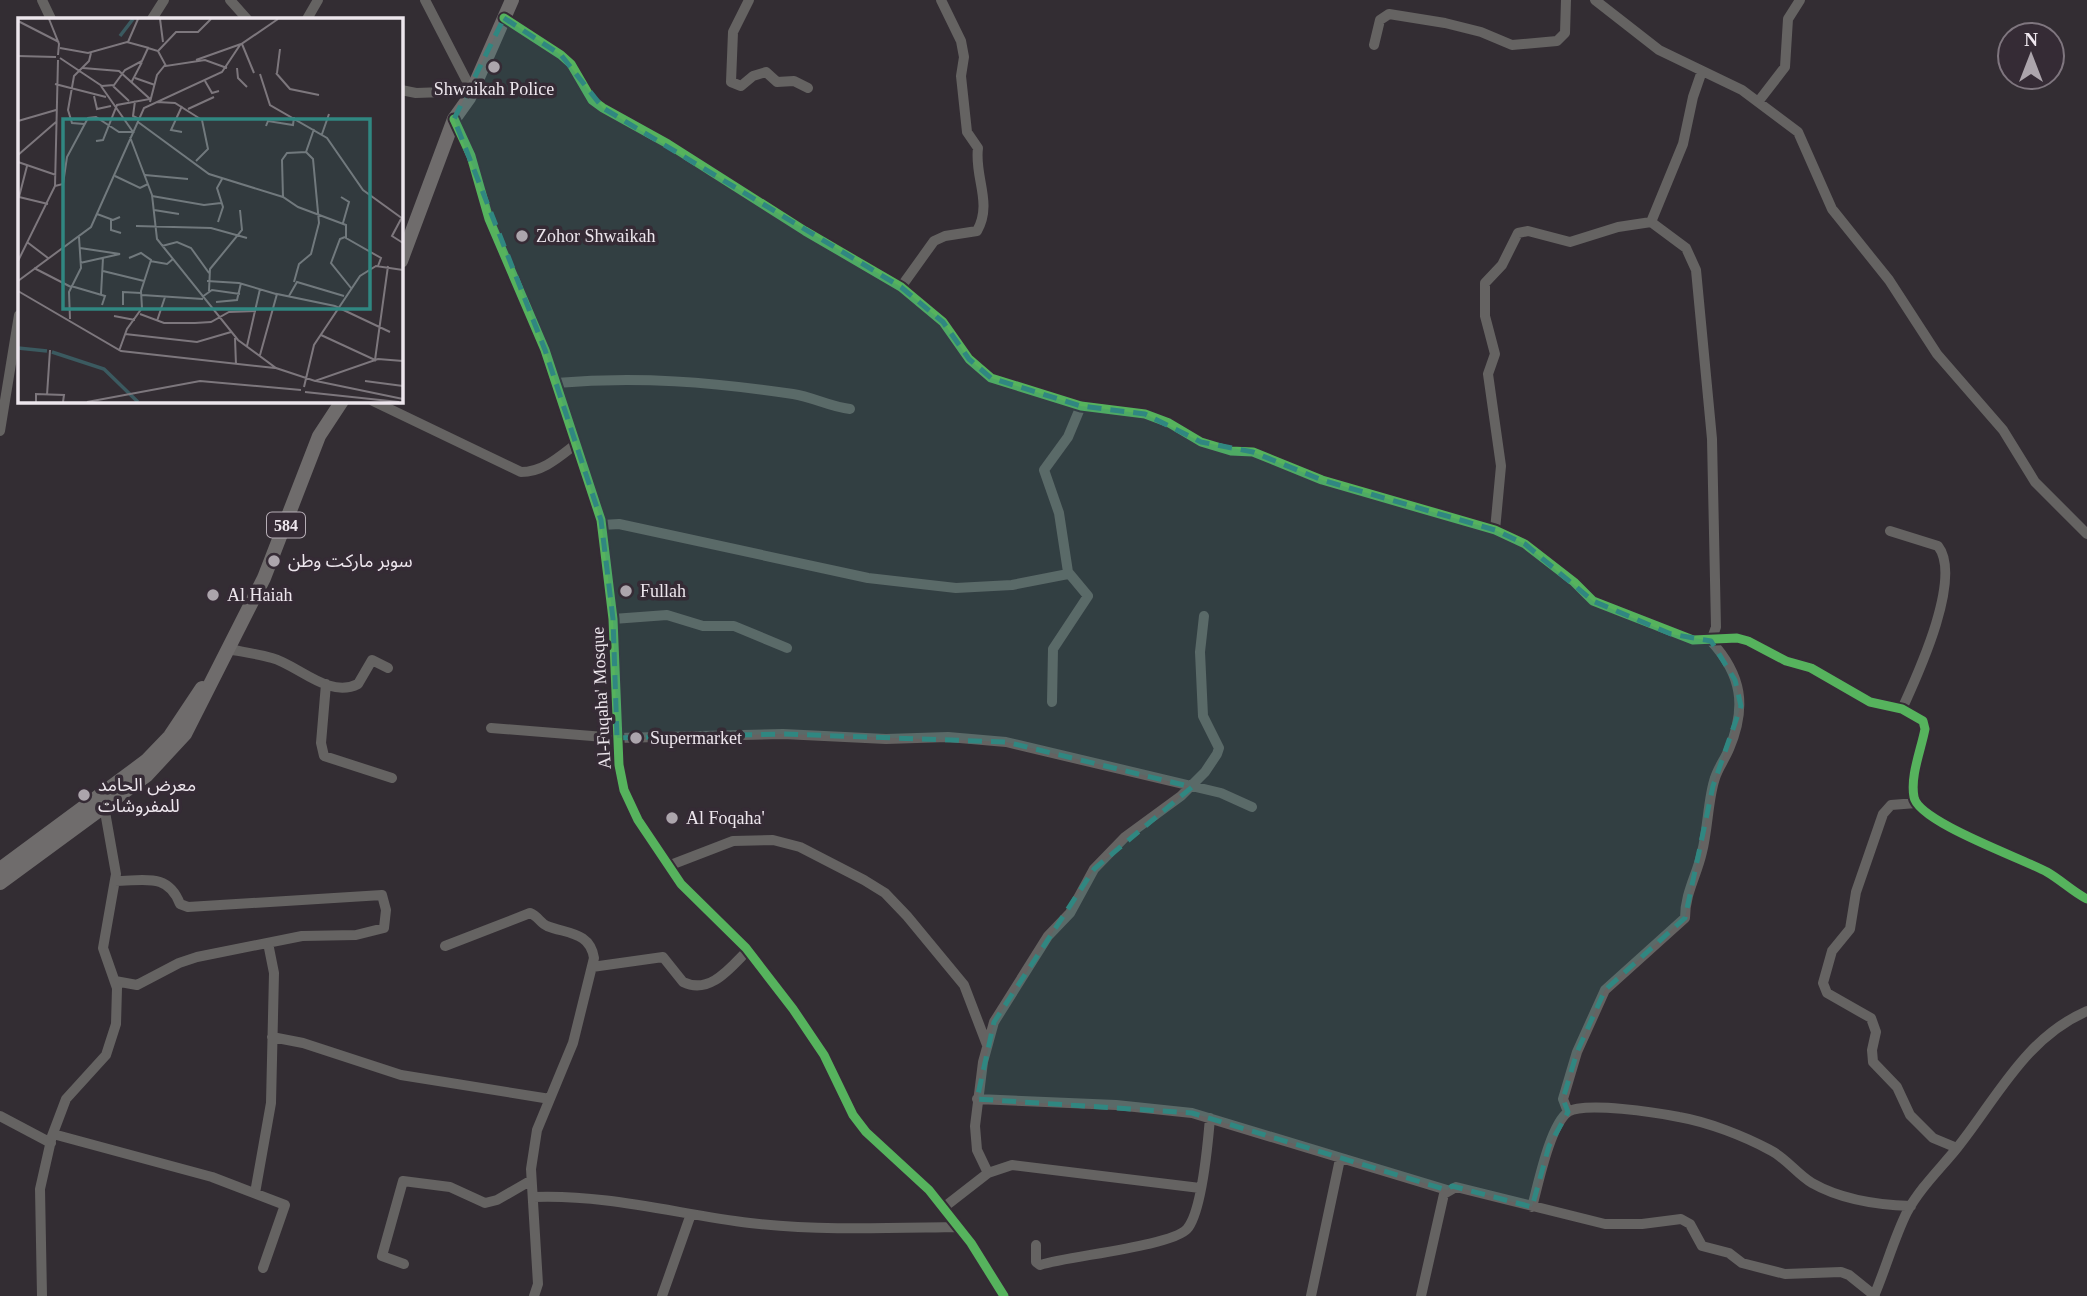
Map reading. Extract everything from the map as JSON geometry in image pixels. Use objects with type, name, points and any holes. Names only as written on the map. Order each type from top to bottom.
[{"type":"main road","points":[[402,258],[454,119],[472,91],[511,0]]},
{"type":"main road","name":"584","points":[[229,649],[264,578],[319,436],[341,402]]},
{"type":"main road","points":[[0,883],[147,775],[177,745],[201,708],[229,649]]},
{"type":"main road","points":[[0,869],[146,761],[170,736],[229,649]]},
{"type":"street","points":[[42,0],[51,18]]},
{"type":"street","points":[[153,18],[164,0]]},
{"type":"street","points":[[230,0],[246,18]]},
{"type":"street","points":[[308,18],[318,0]]},
{"type":"street","points":[[402,90],[416,93],[472,91],[425,0]]},
{"type":"street","points":[[748,0],[733,32],[731,82],[741,86],[764,71],[778,82],[794,82],[808,88]]},
{"type":"street","points":[[901,287],[934,241],[945,236],[977,231],[984,206],[984,191],[976,160],[978,148],[967,132],[961,76],[964,57],[961,41],[941,0]]},
{"type":"street","points":[[1374,46],[1380,20],[1389,14],[1481,32],[1512,45],[1557,41],[1565,35],[1566,0]]},
{"type":"street","points":[[1595,0],[1659,50],[1758,102],[1798,132],[1832,209],[1882,270],[1937,354],[2003,430],[2035,482],[2087,534]]},
{"type":"street","points":[[1758,102],[1785,67],[1788,19],[1800,0]]},
{"type":"street","points":[[504,18],[561,55],[571,65],[592,100],[603,108],[650,133],[805,231],[901,287],[943,322],[968,359],[990,378],[1082,406],[1156,418],[1201,442],[1231,451],[1253,452],[1322,480],[1495,530],[1525,544],[1574,582],[1592,601],[1671,634],[1711,641],[1737,638],[1748,640],[1786,661],[1811,668],[1870,702],[1902,709],[1923,721],[1924,729],[1915,774],[1916,803]]},
{"type":"street","points":[[1651,222],[1683,144],[1693,97],[1702,71]]},
{"type":"street","name":"Al-Fuqaha' Mosque","points":[[454,119],[471,156],[489,219],[556,383],[602,525],[613,619],[617,738],[624,790],[638,820],[681,884],[748,950],[824,1055],[853,1115],[866,1132],[929,1190],[958,1227],[1004,1296]]},
{"type":"street","points":[[1495,530],[1501,466],[1488,374],[1495,354],[1485,316],[1488,278],[1502,265],[1518,233],[1528,231],[1570,242],[1618,227],[1651,222],[1686,248],[1696,270],[1712,439],[1716,627],[1711,641]]},
{"type":"street","points":[[0,431],[18,321]]},
{"type":"street","points":[[556,383],[654,379],[790,393],[829,406],[850,409]]},
{"type":"street","points":[[375,402],[521,472],[534,472],[576,444]]},
{"type":"street","points":[[1052,702],[1054,649],[1088,596],[1068,574],[1059,513],[1044,470],[1068,437],[1082,406]]},
{"type":"street","points":[[602,525],[619,524],[868,578],[956,588],[1012,585],[1068,574]]},
{"type":"street","points":[[1890,531],[1938,546],[1945,567],[1934,629],[1902,709]]},
{"type":"street","points":[[613,619],[667,615],[703,626],[734,626],[787,648]]},
{"type":"street","points":[[988,1173],[977,1149],[977,1099],[994,1022],[1048,936],[1070,913],[1094,869],[1125,837],[1170,805],[1191,786],[1213,762],[1219,748],[1203,716],[1200,652],[1204,616]]},
{"type":"street","points":[[1568,1112],[1563,1099],[1577,1052],[1605,989],[1685,918],[1688,891],[1702,852],[1713,786],[1731,746],[1741,706],[1741,695],[1728,665],[1711,641]]},
{"type":"street","points":[[229,649],[273,658],[326,684],[354,687],[372,660],[388,667]]},
{"type":"street","points":[[326,684],[321,743],[324,756],[392,778]]},
{"type":"street","points":[[491,728],[617,738],[783,734],[886,739],[948,737],[1006,742],[1221,793],[1252,807]]},
{"type":"street","points":[[1957,1148],[1933,1138],[1910,1115],[1896,1087],[1873,1062],[1872,1050],[1876,1032],[1871,1018],[1827,993],[1823,983],[1832,951],[1850,929],[1856,892],[1883,814],[1891,806],[1916,803],[1959,832],[2049,873],[2087,899]]},
{"type":"street","points":[[42,1296],[40,1189],[52,1138],[66,1099],[109,1048],[117,1012],[115,981],[103,948],[115,881],[104,806]]},
{"type":"street","points":[[668,866],[733,841],[772,840],[800,847],[864,880],[885,893],[907,916],[964,985],[987,1046]]},
{"type":"street","points":[[115,881],[166,883],[186,907],[382,895],[386,918],[383,929],[356,935],[302,936],[188,960],[136,985],[115,981]]},
{"type":"street","points":[[445,946],[530,913],[543,923],[590,942],[594,958],[573,1043],[537,1130],[530,1181],[538,1284],[534,1296]]},
{"type":"street","points":[[256,1193],[271,1103],[274,973],[268,943]]},
{"type":"street","points":[[592,967],[663,957],[682,982],[703,985],[724,975],[748,950]]},
{"type":"street","points":[[977,1099],[1160,1108],[1210,1118],[1447,1190],[1456,1187],[1605,1224],[1642,1224],[1681,1219],[1690,1224],[1702,1246],[1729,1253],[1742,1264],[1785,1274],[1841,1272],[1849,1275],[1874,1296],[1911,1206],[2026,1055],[2056,1029],[2087,1011]]},
{"type":"street","points":[[272,1037],[303,1043],[401,1075],[550,1099]]},
{"type":"street","points":[[1532,1207],[1549,1146],[1568,1112],[1590,1107],[1681,1117],[1771,1150],[1811,1182],[1823,1187],[1867,1201],[1911,1206]]},
{"type":"street","points":[[0,1116],[52,1138],[212,1177],[285,1205],[263,1268]]},
{"type":"street","points":[[1036,1245],[1036,1262],[1040,1265],[1169,1238],[1187,1228],[1200,1188],[1210,1118]]},
{"type":"street","points":[[1311,1296],[1339,1159]]},
{"type":"street","points":[[943,1208],[988,1173],[1020,1165],[1200,1188]]},
{"type":"street","points":[[404,1264],[382,1256],[403,1181],[450,1187],[485,1203],[497,1200],[530,1181]]},
{"type":"street","points":[[1421,1296],[1447,1190]]},
{"type":"street","points":[[533,1197],[592,1199],[807,1228],[958,1227]]},
{"type":"street","points":[[662,1296],[691,1214]]},
{"type":"highlighted area","points":[[504,18],[561,55],[603,108],[901,287],[943,322],[969,359],[991,378],[1081,406],[1145,414],[1201,442],[1253,452],[1322,480],[1495,530],[1525,544],[1593,601],[1671,634],[1711,641],[1735,680],[1741,706],[1713,786],[1685,918],[1605,990],[1577,1052],[1563,1099],[1568,1112],[1549,1146],[1532,1207],[1452,1186],[1447,1190],[1192,1113],[977,1099],[994,1022],[1094,869],[1192,787],[1006,742],[783,734],[617,738],[613,619],[601,520],[545,350],[454,119]]},
{"type":"cycle path","points":[[504,18],[571,64],[592,100],[603,108],[668,144],[805,231],[901,287],[943,322],[969,359],[991,378],[1081,406],[1145,414],[1169,423],[1201,442],[1231,451],[1253,452],[1322,480],[1495,530],[1525,544],[1574,582],[1593,601],[1693,640],[1737,638],[1748,641],[1786,661],[1811,668],[1870,702],[1902,709],[1923,721],[1925,729],[1913,780],[1914,797],[1920,807],[1973,839],[2047,872],[2087,899]]},
{"type":"cycle path","points":[[454,119],[471,156],[489,219],[545,350],[601,520],[613,619],[619,765],[624,790],[638,820],[681,884],[746,948],[793,1009],[824,1055],[853,1115],[866,1132],[929,1190],[971,1243],[1004,1296]]},
{"type":"place","name":"Shwaikah Police","points":[[494,67]]},
{"type":"place","name":"Zohor Shwaikah","points":[[522,236]]},
{"type":"place","name":"سوبر ماركت وطن","points":[[274,561]]},
{"type":"place","name":"Fullah","points":[[626,591]]},
{"type":"place","name":"Al Haiah","points":[[213,595]]},
{"type":"place","name":"Supermarket","points":[[636,738]]},
{"type":"place","name":"معرض الحامد للمفروشات","points":[[84,795]]},
{"type":"place","name":"Al Foqaha'","points":[[672,818]]}]
